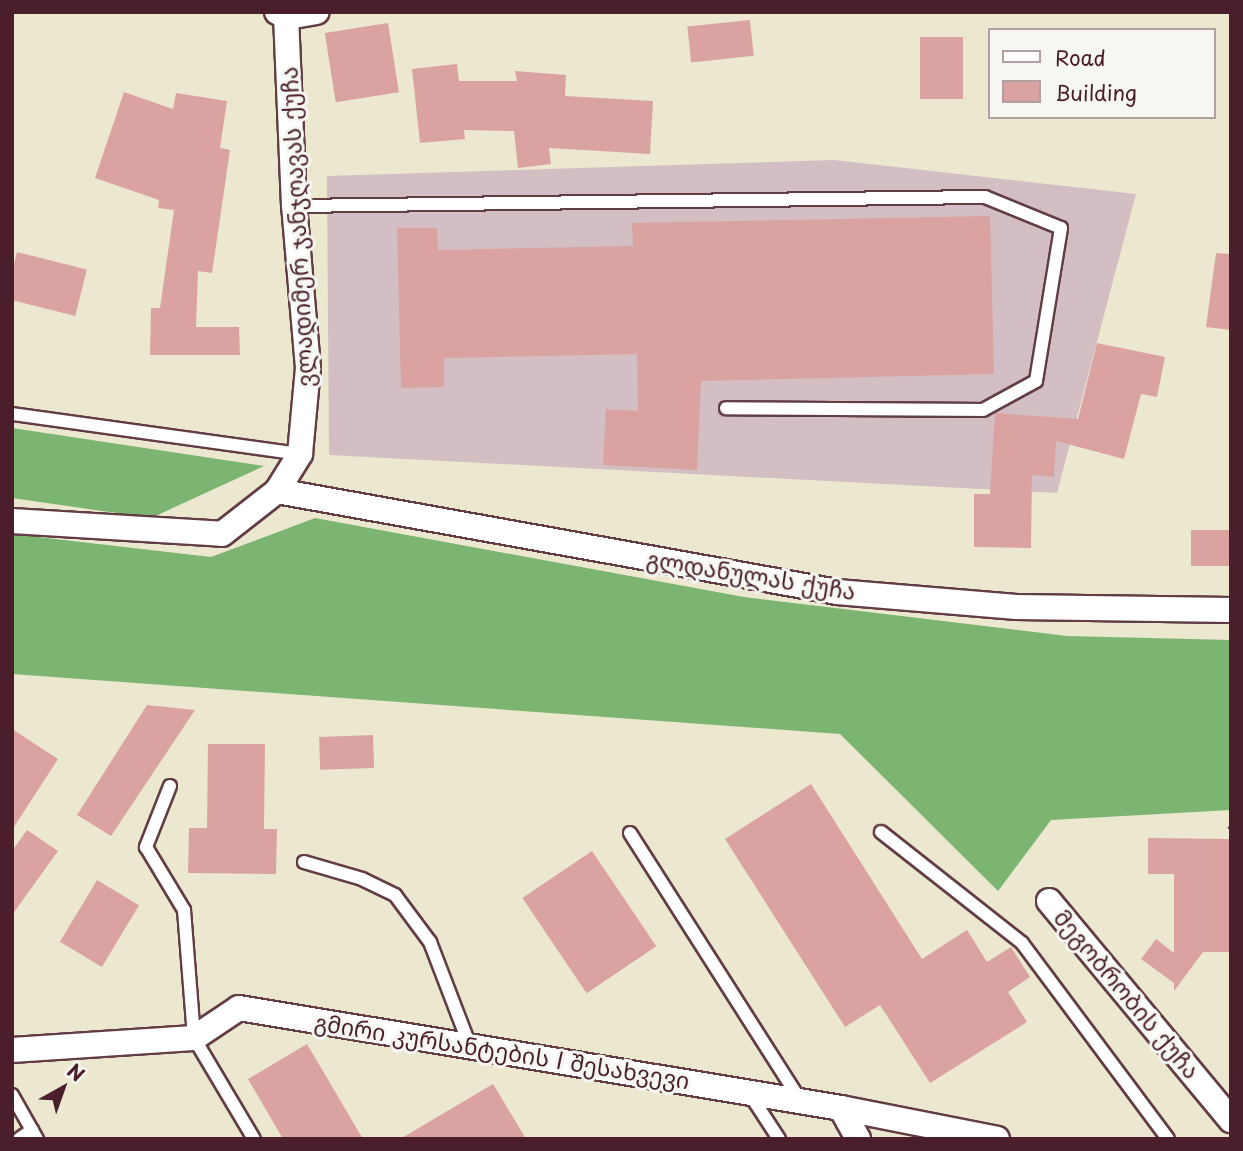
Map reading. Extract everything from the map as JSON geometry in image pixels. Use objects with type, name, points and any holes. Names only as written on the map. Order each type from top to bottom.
[{"type":"street","points":[[284,14],[317,12]]},
{"type":"street","name":"ვლადიმერ ჯანჯღავას ქუჩა","points":[[12,521],[222,534],[277,491],[300,454],[307,368],[294,206],[284,14]]},
{"type":"street","name":"გლდანულას ქუჩა","points":[[277,491],[837,592],[1016,607],[1231,610]]},
{"type":"street","name":"მეგობრობის ქუჩა","points":[[1049,901],[1231,1120]]},
{"type":"street","name":"გმირი კურსანტების I შესახვევი","points":[[12,1050],[194,1038],[239,1008],[841,1108],[943,1134],[997,1139]]},
{"type":"street","points":[[841,1108],[858,1139]]},
{"type":"lane","points":[[294,206],[985,197],[1061,229],[1036,381],[983,410],[726,408]]},
{"type":"lane","points":[[12,414],[300,454]]},
{"type":"lane","points":[[170,786],[146,847],[184,910],[194,1038],[254,1139]]},
{"type":"lane","points":[[881,832],[1022,943],[1168,1139]]},
{"type":"lane","points":[[630,833],[801,1101]]},
{"type":"lane","points":[[304,862],[362,879],[395,895],[430,942],[471,1046]]},
{"type":"lane","points":[[749,1092],[779,1139]]},
{"type":"lane","points":[[12,1095],[35,1135],[19,1139]]},
{"type":"shaded area","points":[[834,160],[1136,194],[1057,493],[329,455],[327,176]]},
{"type":"green space","points":[[12,428],[264,466],[151,518],[12,498]]},
{"type":"green space","points":[[315,518],[744,597],[1067,636],[1231,640],[1231,810],[1051,820],[998,891],[840,734],[12,674],[12,534],[211,557]]},
{"type":"building","points":[[750,20],[754,56],[691,62],[687,27]]},
{"type":"building","points":[[388,23],[399,92],[336,102],[325,33]]},
{"type":"building","points":[[920,37],[963,37],[963,99],[920,99]]},
{"type":"building","points":[[457,64],[459,81],[517,81],[515,71],[566,75],[565,96],[653,101],[650,154],[549,148],[551,164],[518,168],[514,131],[464,130],[465,139],[420,143],[412,69]]},
{"type":"building","points":[[124,92],[173,109],[176,93],[227,101],[220,148],[230,150],[212,273],[198,271],[196,327],[239,327],[240,355],[150,355],[151,308],[160,308],[174,210],[158,208],[159,200],[95,178]]},
{"type":"building","points":[[990,216],[994,374],[701,381],[697,470],[603,465],[606,409],[638,411],[637,354],[444,358],[444,387],[401,388],[397,228],[437,228],[438,250],[633,246],[632,223]]},
{"type":"building","points":[[17,252],[87,269],[75,316],[12,300],[12,272]]},
{"type":"building","points":[[1216,253],[1231,254],[1231,330],[1206,327]]},
{"type":"building","points":[[1097,343],[1165,357],[1157,397],[1141,394],[1124,459],[1056,441],[1054,477],[1032,475],[1031,548],[974,547],[974,494],[990,494],[995,413],[1078,419]]},
{"type":"building","points":[[1191,530],[1231,530],[1231,566],[1191,566]]},
{"type":"building","points":[[147,705],[195,710],[111,836],[77,815]]},
{"type":"building","points":[[12,729],[58,759],[12,830]]},
{"type":"building","points":[[373,735],[374,768],[320,770],[319,737]]},
{"type":"building","points":[[208,744],[265,744],[264,829],[277,829],[276,874],[188,873],[189,828],[207,828]]},
{"type":"building","points":[[811,784],[922,959],[967,930],[987,962],[1011,947],[1030,977],[1008,992],[1027,1022],[930,1083],[880,1005],[845,1027],[725,839]]},
{"type":"building","points":[[27,830],[58,851],[12,915],[12,851]]},
{"type":"building","points":[[1148,838],[1231,839],[1231,952],[1203,952],[1174,991],[1174,983],[1141,959],[1156,939],[1174,953],[1174,874],[1148,874]]},
{"type":"building","points":[[592,851],[656,946],[587,993],[522,898]]},
{"type":"building","points":[[97,880],[139,905],[102,967],[60,942]]},
{"type":"building","points":[[307,1044],[363,1139],[283,1139],[248,1079]]},
{"type":"building","points":[[493,1084],[526,1139],[400,1139]]}]
